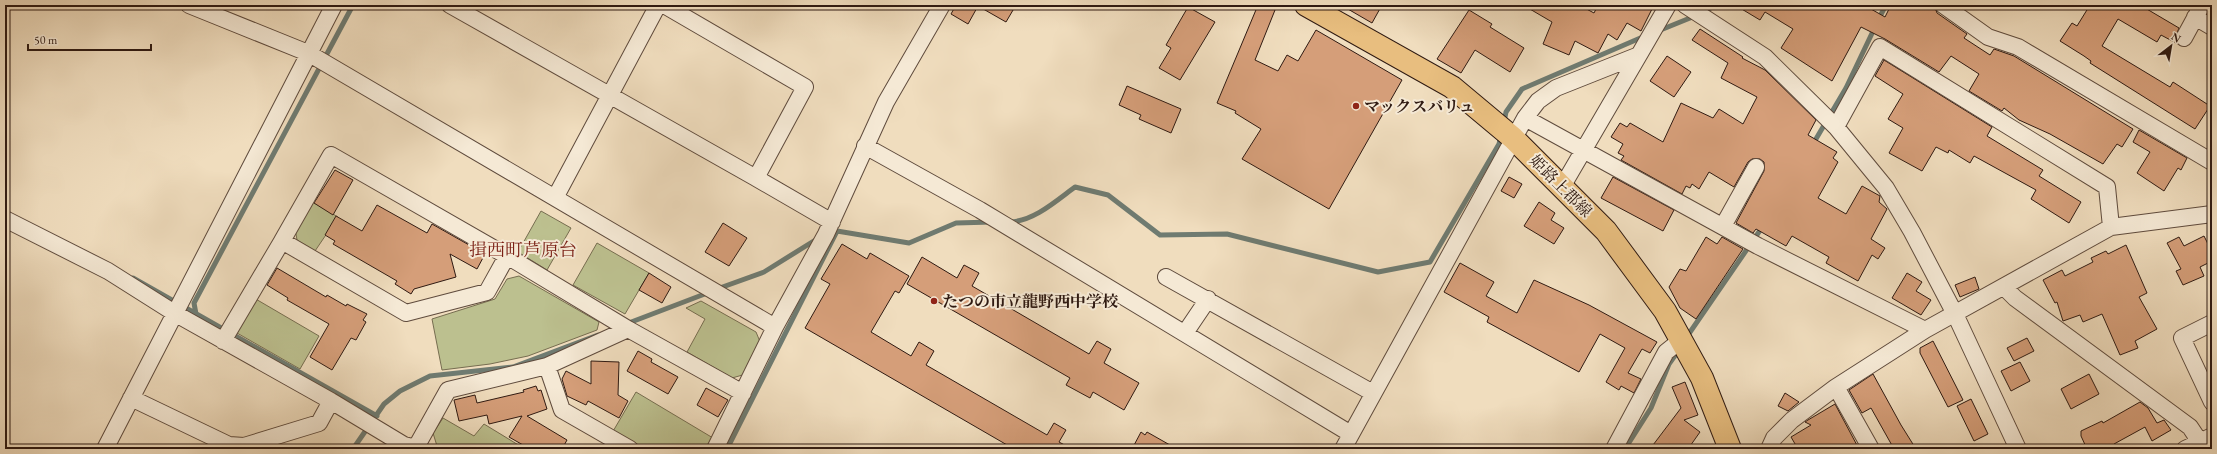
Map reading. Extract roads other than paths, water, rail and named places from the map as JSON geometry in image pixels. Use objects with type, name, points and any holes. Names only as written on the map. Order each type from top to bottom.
[{"type":"main road","name":"姫路上郡線","points":[[1306,5],[1452,87],[1513,138],[1606,231],[1665,311],[1702,378],[1730,449]]},
{"type":"street","points":[[189,5],[308,53],[775,327]]},
{"type":"street","points":[[105,449],[176,314],[308,53],[334,5]]},
{"type":"street","points":[[450,5],[832,222]]},
{"type":"street","points":[[555,198],[658,5]]},
{"type":"street","points":[[664,5],[805,87],[756,178]]},
{"type":"street","points":[[715,449],[775,327],[832,222],[886,102],[942,5]]},
{"type":"street","points":[[1562,187],[1585,150],[1668,5]]},
{"type":"street","points":[[1685,5],[1765,57],[1836,127],[1886,188],[1912,232],[1955,314],[2018,449]]},
{"type":"street","points":[[1943,5],[1988,36],[2018,47],[2212,162]]},
{"type":"street","points":[[2184,38],[2198,11],[2212,27]]},
{"type":"street","points":[[1836,127],[1880,47],[2107,187],[2112,227]]},
{"type":"street","points":[[1343,449],[1513,138],[1538,100],[1556,88],[1639,55]]},
{"type":"street","points":[[1525,118],[1752,243],[1925,330]]},
{"type":"street","points":[[866,146],[980,210],[1351,434]]},
{"type":"street","points":[[223,341],[331,156],[507,256],[628,329],[743,393]]},
{"type":"street","points":[[1723,226],[1756,167]]},
{"type":"street","points":[[1769,449],[1774,438],[1792,420],[1836,388],[1925,330],[2112,227],[2212,214]]},
{"type":"street","points":[[5,219],[108,271],[176,314],[331,401],[404,445],[418,449],[448,390],[547,366],[628,329]]},
{"type":"street","points":[[282,241],[406,313],[487,292],[507,256]]},
{"type":"street","points":[[1166,277],[1208,299],[1373,393]]},
{"type":"street","points":[[2004,287],[2015,298],[2206,439],[2185,449]]},
{"type":"street","points":[[1185,333],[1208,299]]},
{"type":"street","points":[[2212,324],[2182,338],[2212,402]]},
{"type":"street","points":[[1614,449],[1666,352],[1681,340]]},
{"type":"street","points":[[547,366],[562,410],[630,449]]},
{"type":"street","points":[[1836,388],[1871,449]]},
{"type":"street","points":[[132,398],[229,445],[244,446],[319,423],[331,401]]},
{"type":"waterway","points":[[196,314],[194,303],[353,5]]},
{"type":"waterway","points":[[1702,12],[1717,5]]},
{"type":"waterway","points":[[1878,20],[1886,5]]},
{"type":"waterway","points":[[1658,31],[1695,16]]},
{"type":"waterway","points":[[1813,144],[1846,88],[1875,27]]},
{"type":"waterway","points":[[1504,122],[1506,112],[1522,89],[1645,36]]},
{"type":"waterway","points":[[1010,222],[1019,221],[1036,214],[1075,187],[1108,195],[1160,235],[1227,234],[1378,272],[1430,262],[1499,144],[1501,135]]},
{"type":"waterway","points":[[831,232],[837,231],[909,243],[956,223],[992,222]]},
{"type":"waterway","points":[[1686,338],[1763,226]]},
{"type":"waterway","points":[[727,449],[837,231]]},
{"type":"waterway","points":[[717,289],[764,272],[817,239]]},
{"type":"waterway","points":[[133,278],[377,416]]},
{"type":"waterway","points":[[626,324],[710,292]]},
{"type":"waterway","points":[[353,449],[384,404],[400,391],[430,376],[513,367],[598,335]]},
{"type":"waterway","points":[[1625,449],[1651,408],[1669,364],[1679,350]]},
{"type":"place","name":"マックスバリュ","points":[[1356,106]]},
{"type":"place","name":"たつの市立龍野西中学校","points":[[934,301]]},
{"type":"district","name":"揖西町芦原台","points":[[523,249]]}]
